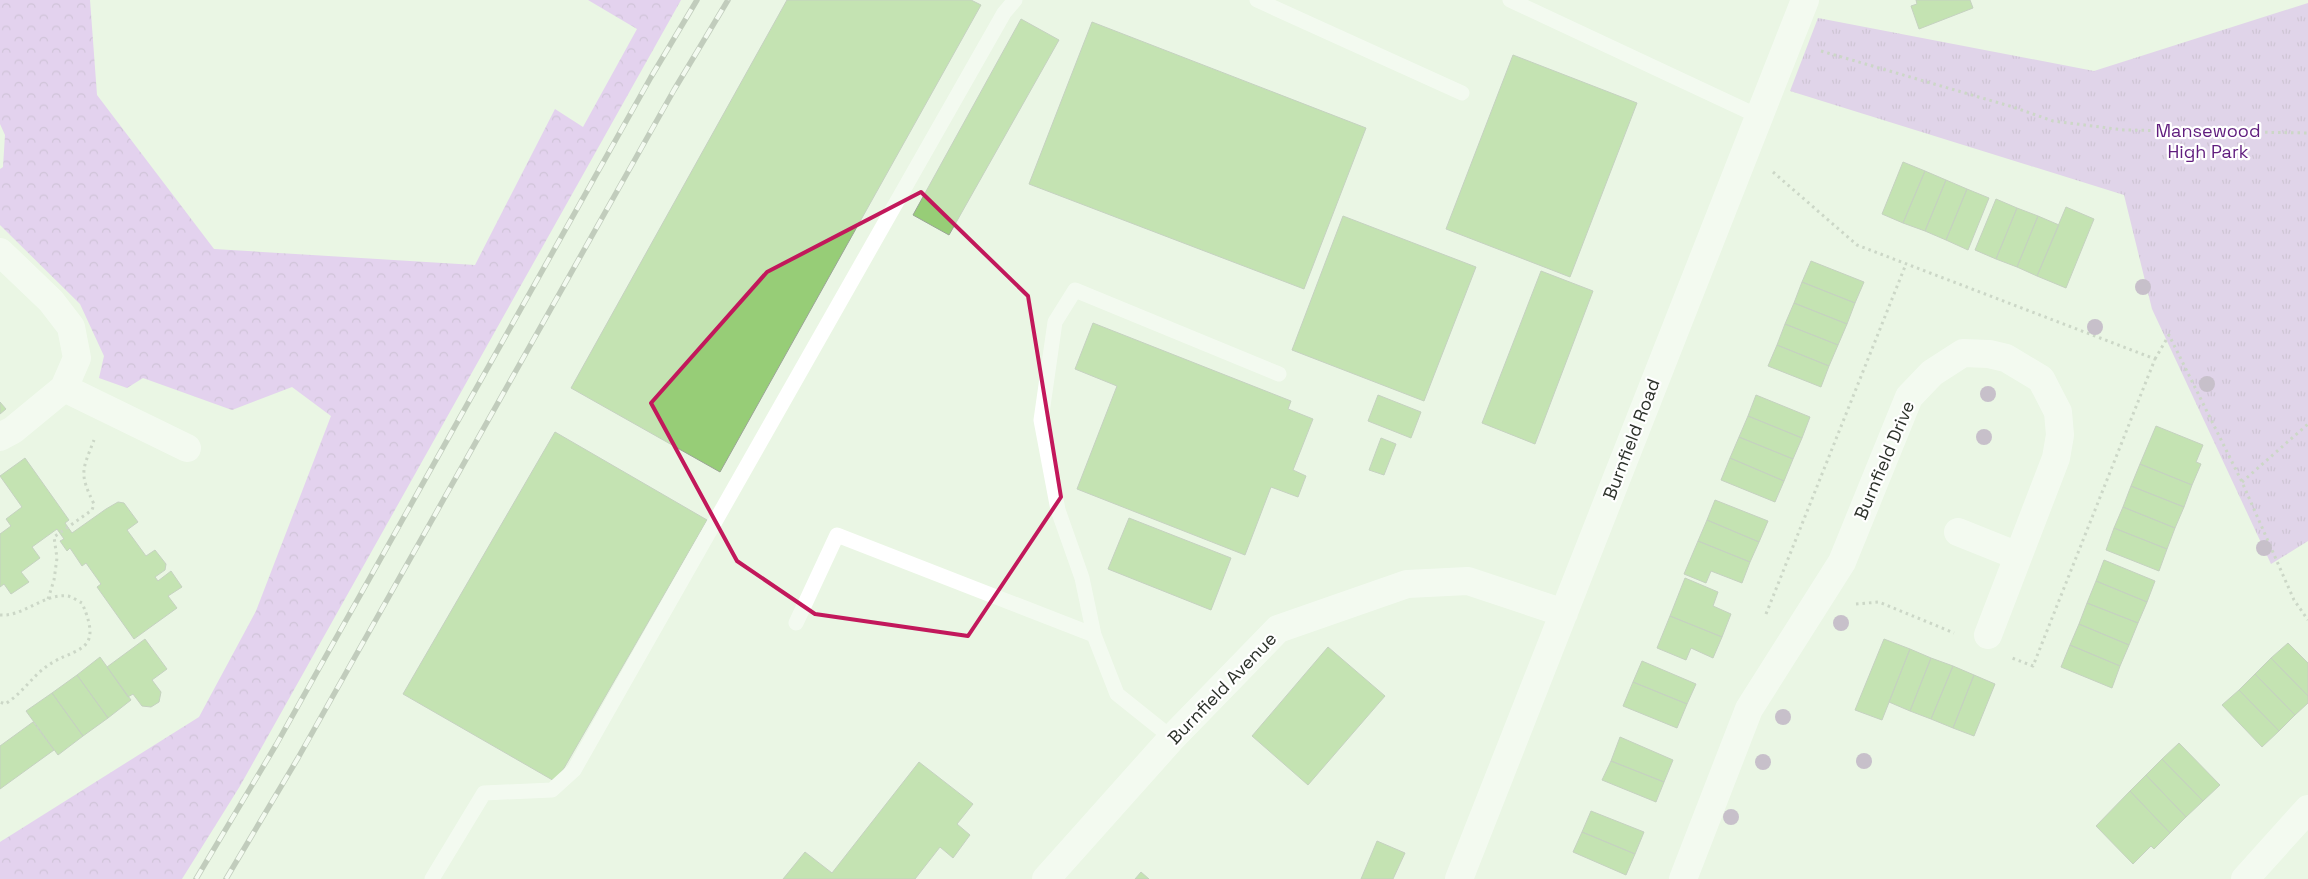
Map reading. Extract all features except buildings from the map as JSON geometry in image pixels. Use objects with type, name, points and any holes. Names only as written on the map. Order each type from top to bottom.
[{"type":"street","name":"Burnfield Road","points":[[1459,879],[1787,41],[1805,0]]},
{"type":"street","points":[[0,252],[51,301],[71,327],[78,358],[64,388],[13,430],[0,437]]},
{"type":"street","name":"Burnfield Drive","points":[[1683,879],[1749,709],[1842,562],[1908,397],[1932,373],[1963,353],[1989,354],[2006,358],[2041,379],[2058,412],[2060,435],[2056,458],[1988,634]]},
{"type":"street","points":[[64,388],[187,448]]},
{"type":"street","points":[[1958,532],[2018,556]]},
{"type":"street","name":"Burnfield Avenue","points":[[1046,879],[1172,738],[1278,629],[1407,584],[1468,581],[1564,613]]},
{"type":"street","points":[[2244,879],[2308,809]]},
{"type":"lane","points":[[432,879],[484,793],[552,790],[574,770],[1004,12],[1015,0]]},
{"type":"lane","points":[[1258,0],[1462,93]]},
{"type":"lane","points":[[1510,0],[1758,116]]},
{"type":"lane","points":[[1172,738],[1117,694],[1094,635],[1082,578],[1058,510],[1041,420],[1055,322],[1076,290],[1280,374]]},
{"type":"lane","points":[[796,623],[837,535],[1094,635]]},
{"type":"path","points":[[1787,41],[2013,107],[2053,122],[2124,130],[2308,133]]},
{"type":"path","points":[[1745,148],[1857,245],[2155,359]]},
{"type":"path","points":[[1765,618],[1906,264]]},
{"type":"path","points":[[2008,656],[2033,666],[2155,359],[2169,335],[2242,482],[2294,600],[2308,620]]},
{"type":"path","points":[[48,599],[54,580],[57,558],[54,537],[86,515],[92,510],[94,504],[83,482],[83,470],[106,409]]},
{"type":"path","points":[[2242,482],[2308,424]]},
{"type":"path","points":[[0,615],[48,599],[68,596],[82,603],[89,619],[90,632],[86,644],[78,652],[53,660],[29,682],[16,698],[5,704],[0,702]]},
{"type":"path","points":[[1768,609],[1812,610],[1879,602],[1957,635]]},
{"type":"highlighted area","points":[[921,192],[1028,296],[1061,497],[968,636],[815,614],[737,561],[651,403],[767,272]]},
{"type":"green space","points":[[0,0],[90,0],[97,95],[214,249],[475,265],[555,109],[583,127],[637,29],[588,0],[681,0],[240,786],[182,879],[0,879],[0,842],[199,717],[256,611],[331,416],[292,387],[232,410],[143,378],[127,388],[99,378],[104,356],[80,304],[0,225],[0,169],[3,167],[5,135],[0,124]]},
{"type":"green space","name":"Mansewood High Park","points":[[2308,3],[2308,541],[2271,564],[2152,309],[2124,195],[1790,91],[1818,18],[2094,71]]},
{"type":"railway","points":[[196,879],[276,745],[651,77],[697,0]]},
{"type":"railway","points":[[226,879],[298,758],[674,90],[728,0]]}]
